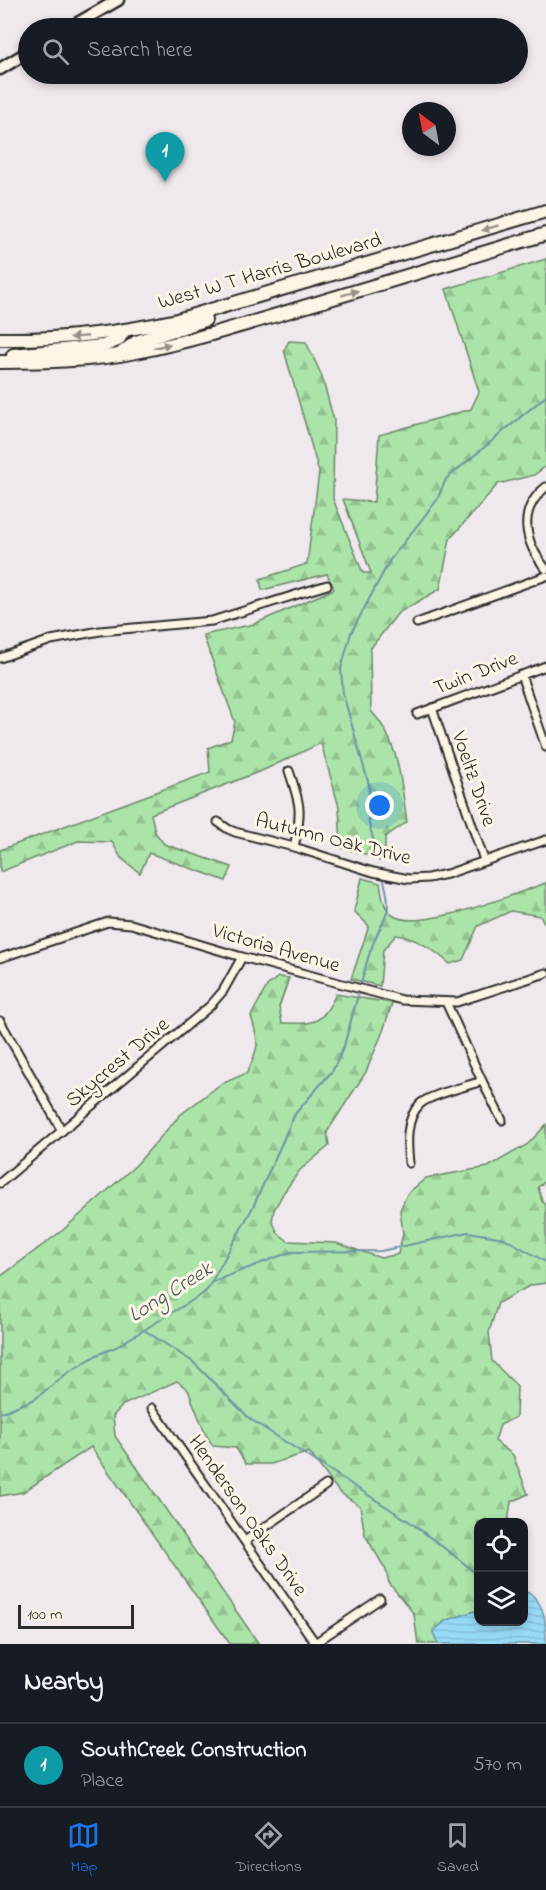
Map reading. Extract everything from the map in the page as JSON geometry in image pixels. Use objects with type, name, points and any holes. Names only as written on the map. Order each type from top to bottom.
[{"type":"main road","points":[[86,18],[118,0]]},
{"type":"main road","points":[[0,69],[18,58]]},
{"type":"main road","name":"West W T Harris Boulevard","points":[[0,339],[55,339],[124,332],[177,320],[546,211]]},
{"type":"main road","name":"West W T Harris Boulevard","points":[[0,362],[46,362],[119,355],[166,346],[221,332],[546,234]]},
{"type":"main road","points":[[119,355],[136,342],[216,316],[269,293]]},
{"type":"main road","points":[[0,357],[103,346],[118,340],[124,332]]},
{"type":"street","points":[[546,487],[534,500],[526,525],[529,543],[546,569]]},
{"type":"street","points":[[417,623],[546,576]]},
{"type":"street","points":[[0,658],[51,640],[82,634],[212,621],[327,585]]},
{"type":"street","name":"Twin Drive","points":[[417,714],[546,666]]},
{"type":"street","points":[[520,675],[546,747]]},
{"type":"street","name":"Voeltz Drive","points":[[432,708],[484,860]]},
{"type":"street","points":[[289,771],[299,799],[300,813],[294,847]]},
{"type":"street","name":"Autumn Oak Drive","points":[[218,822],[235,832],[294,847],[374,872],[410,879],[447,874],[546,840]]},
{"type":"street","name":"Victoria Avenue","points":[[0,958],[108,922],[131,924],[242,957],[402,1000],[457,1002],[546,973]]},
{"type":"street","name":"Skycrest Drive","points":[[0,1182],[210,1006],[223,991],[242,957]]},
{"type":"street","points":[[446,1002],[502,1120]]},
{"type":"street","points":[[0,1021],[62,1131]]},
{"type":"street","points":[[409,1163],[406,1143],[412,1117],[420,1104],[428,1099],[482,1081]]},
{"type":"street","name":"Henderson Oaks Drive","points":[[152,1408],[315,1644]]},
{"type":"street","points":[[245,1541],[326,1485]]},
{"type":"street","points":[[315,1644],[381,1599]]},
{"type":"green space","points":[[546,259],[546,466],[534,475],[498,484],[450,539],[440,589],[398,613],[370,649],[371,711],[381,723],[394,749],[401,778],[407,822],[385,837],[385,859],[341,848],[339,807],[321,743],[266,769],[151,814],[155,832],[164,844],[232,867],[226,881],[149,853],[140,873],[121,858],[112,842],[78,841],[0,872],[0,850],[210,772],[208,748],[231,739],[235,722],[203,635],[254,624],[334,589],[327,574],[262,590],[260,579],[307,564],[319,472],[284,350],[289,341],[306,342],[321,374],[334,420],[333,499],[363,573],[371,573],[343,499],[374,502],[379,435],[471,409],[479,392],[446,289]]},
{"type":"green space","points":[[362,878],[380,883],[387,910],[394,916],[407,920],[424,919],[469,909],[546,883],[546,925],[540,916],[511,911],[478,926],[463,960],[450,964],[425,945],[396,935],[383,950],[380,986],[351,979],[369,926],[354,911]]},
{"type":"green space","points":[[278,977],[289,978],[279,1007],[282,1023],[316,1020],[326,1012],[336,994],[392,1003],[366,1072],[327,1132],[329,1146],[300,1170],[274,1210],[272,1221],[278,1233],[288,1241],[336,1243],[381,1258],[398,1254],[403,1234],[400,1210],[407,1194],[426,1178],[488,1167],[528,1144],[546,1125],[546,1181],[538,1187],[542,1201],[546,1205],[546,1283],[531,1285],[498,1303],[489,1332],[492,1361],[517,1386],[516,1417],[500,1425],[495,1441],[513,1455],[528,1494],[511,1502],[509,1518],[474,1518],[474,1611],[445,1621],[433,1632],[438,1644],[418,1644],[414,1614],[389,1583],[386,1570],[365,1535],[360,1506],[339,1492],[309,1452],[271,1464],[246,1464],[236,1448],[213,1446],[205,1433],[188,1390],[177,1381],[123,1405],[113,1416],[115,1436],[259,1644],[230,1644],[91,1447],[23,1492],[0,1496],[0,1277],[63,1230],[136,1165],[180,1115],[221,1084],[247,1073],[257,1045],[251,1016],[267,986]]},
{"type":"water","points":[[528,1592],[535,1597],[542,1609],[546,1644],[438,1644],[433,1632],[445,1621],[474,1611],[474,1626],[528,1626]]},
{"type":"waterway","points":[[379,861],[369,824],[369,785],[343,694],[341,669],[351,633],[390,560],[437,500],[446,479],[546,396]]},
{"type":"waterway","points":[[361,983],[370,951],[386,916],[388,902],[384,881]]},
{"type":"waterway","points":[[0,1413],[35,1399],[66,1374],[97,1355],[116,1347],[207,1290],[253,1207],[295,1114],[333,1070],[344,1046],[358,995]]},
{"type":"waterway","name":"Long Creek","points":[[212,1282],[290,1252],[381,1251],[468,1232],[504,1238],[546,1262]]},
{"type":"waterway","points":[[144,1330],[193,1362],[250,1419],[410,1522],[474,1572]]},
{"type":"place","name":"SouthCreek Construction","points":[[165,182]]}]
